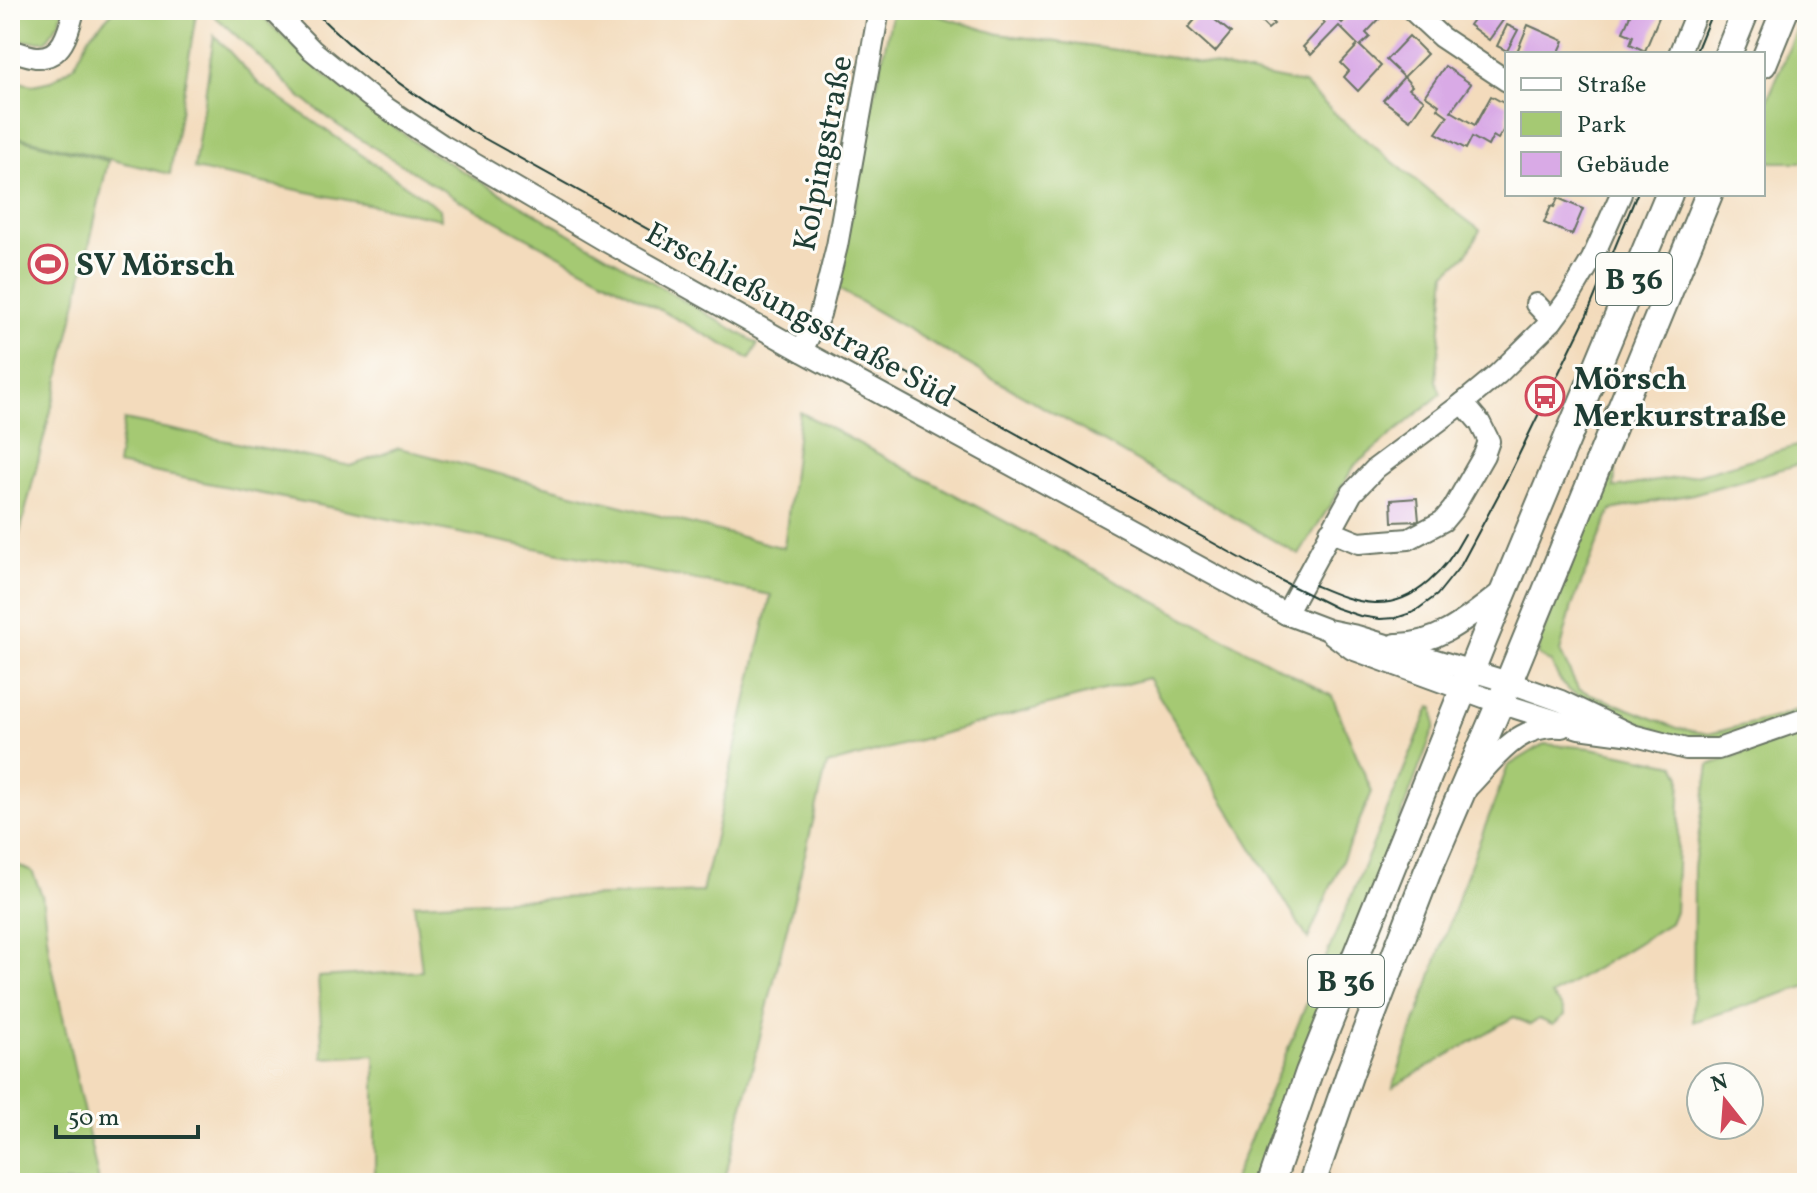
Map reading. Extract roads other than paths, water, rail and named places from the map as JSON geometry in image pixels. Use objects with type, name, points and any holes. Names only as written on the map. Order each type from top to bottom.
[{"type":"main road","points":[[1729,52],[1746,10]]},
{"type":"main road","points":[[1765,59],[1785,10]]},
{"type":"main road","name":"B 36","points":[[1271,1183],[1309,1072],[1668,196]]},
{"type":"main road","name":"B 36","points":[[1312,1183],[1366,1030],[1427,873],[1708,196]]},
{"type":"street","points":[[10,50],[38,57],[50,55],[60,48],[74,10]]},
{"type":"street","name":"Erschließungsstraße Süd","points":[[273,10],[312,50],[370,97],[442,145],[802,351],[1286,614],[1328,630],[1384,644],[1504,693]]},
{"type":"street","name":"Kolpingstraße","points":[[802,351],[820,314],[837,246],[879,10]]},
{"type":"street","points":[[1412,10],[1441,37],[1505,80]]},
{"type":"street","points":[[1680,52],[1697,10]]},
{"type":"street","points":[[1286,614],[1352,493],[1376,468],[1463,403],[1511,362],[1552,321],[1592,259],[1620,196]]},
{"type":"street","points":[[1536,304],[1552,321]]},
{"type":"street","points":[[1330,531],[1359,543],[1409,539],[1443,521],[1453,509],[1489,441],[1480,423],[1463,403]]},
{"type":"street","name":"Erschließungsstraße Süd","points":[[1384,644],[1405,644],[1453,629],[1505,590]]},
{"type":"street","name":"Erschließungsstraße Süd","points":[[1328,630],[1352,649],[1468,680]]},
{"type":"street","points":[[1504,693],[1579,728]]},
{"type":"street","points":[[1504,693],[1561,701],[1632,735]]},
{"type":"street","points":[[1460,795],[1516,737],[1550,726],[1632,735],[1686,749],[1718,749],[1807,718]]},
{"type":"tram line","points":[[313,10],[389,75],[471,131],[1280,580],[1336,608],[1380,619],[1414,612],[1437,595],[1461,565],[1587,315],[1636,196]]},
{"type":"tram line","points":[[1696,52],[1713,10]]},
{"type":"tram line","points":[[1314,585],[1366,602],[1389,602],[1403,598],[1417,591],[1439,571],[1465,534]]},
{"type":"place","name":"SV Mörsch","points":[[48,264]]},
{"type":"place","name":"Mörsch Merkurstraße","points":[[1545,396]]}]
